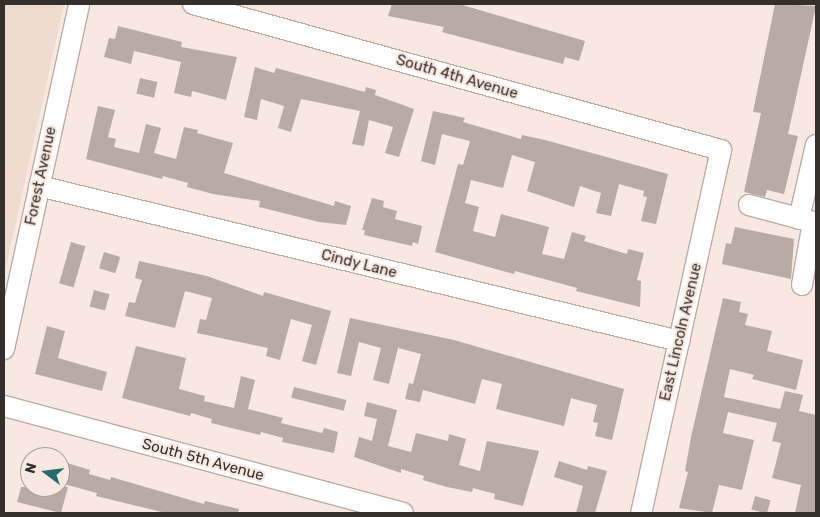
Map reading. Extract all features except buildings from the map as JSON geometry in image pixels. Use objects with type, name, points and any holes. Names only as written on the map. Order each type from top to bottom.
[{"type":"street","name":"Forest Avenue","points":[[4,349],[79,4]]},
{"type":"street","name":"South 4th Avenue","points":[[193,4],[721,150]]},
{"type":"street","points":[[802,285],[813,222],[806,210],[816,145]]},
{"type":"street","name":"East Lincoln Avenue","points":[[641,513],[721,150]]},
{"type":"street","name":"Cindy Lane","points":[[39,186],[679,341]]},
{"type":"street","points":[[748,205],[806,210]]},
{"type":"street","name":"South 5th Avenue","points":[[4,406],[403,513]]},
{"type":"shaded area","points":[[4,4],[64,4],[4,276]]}]
